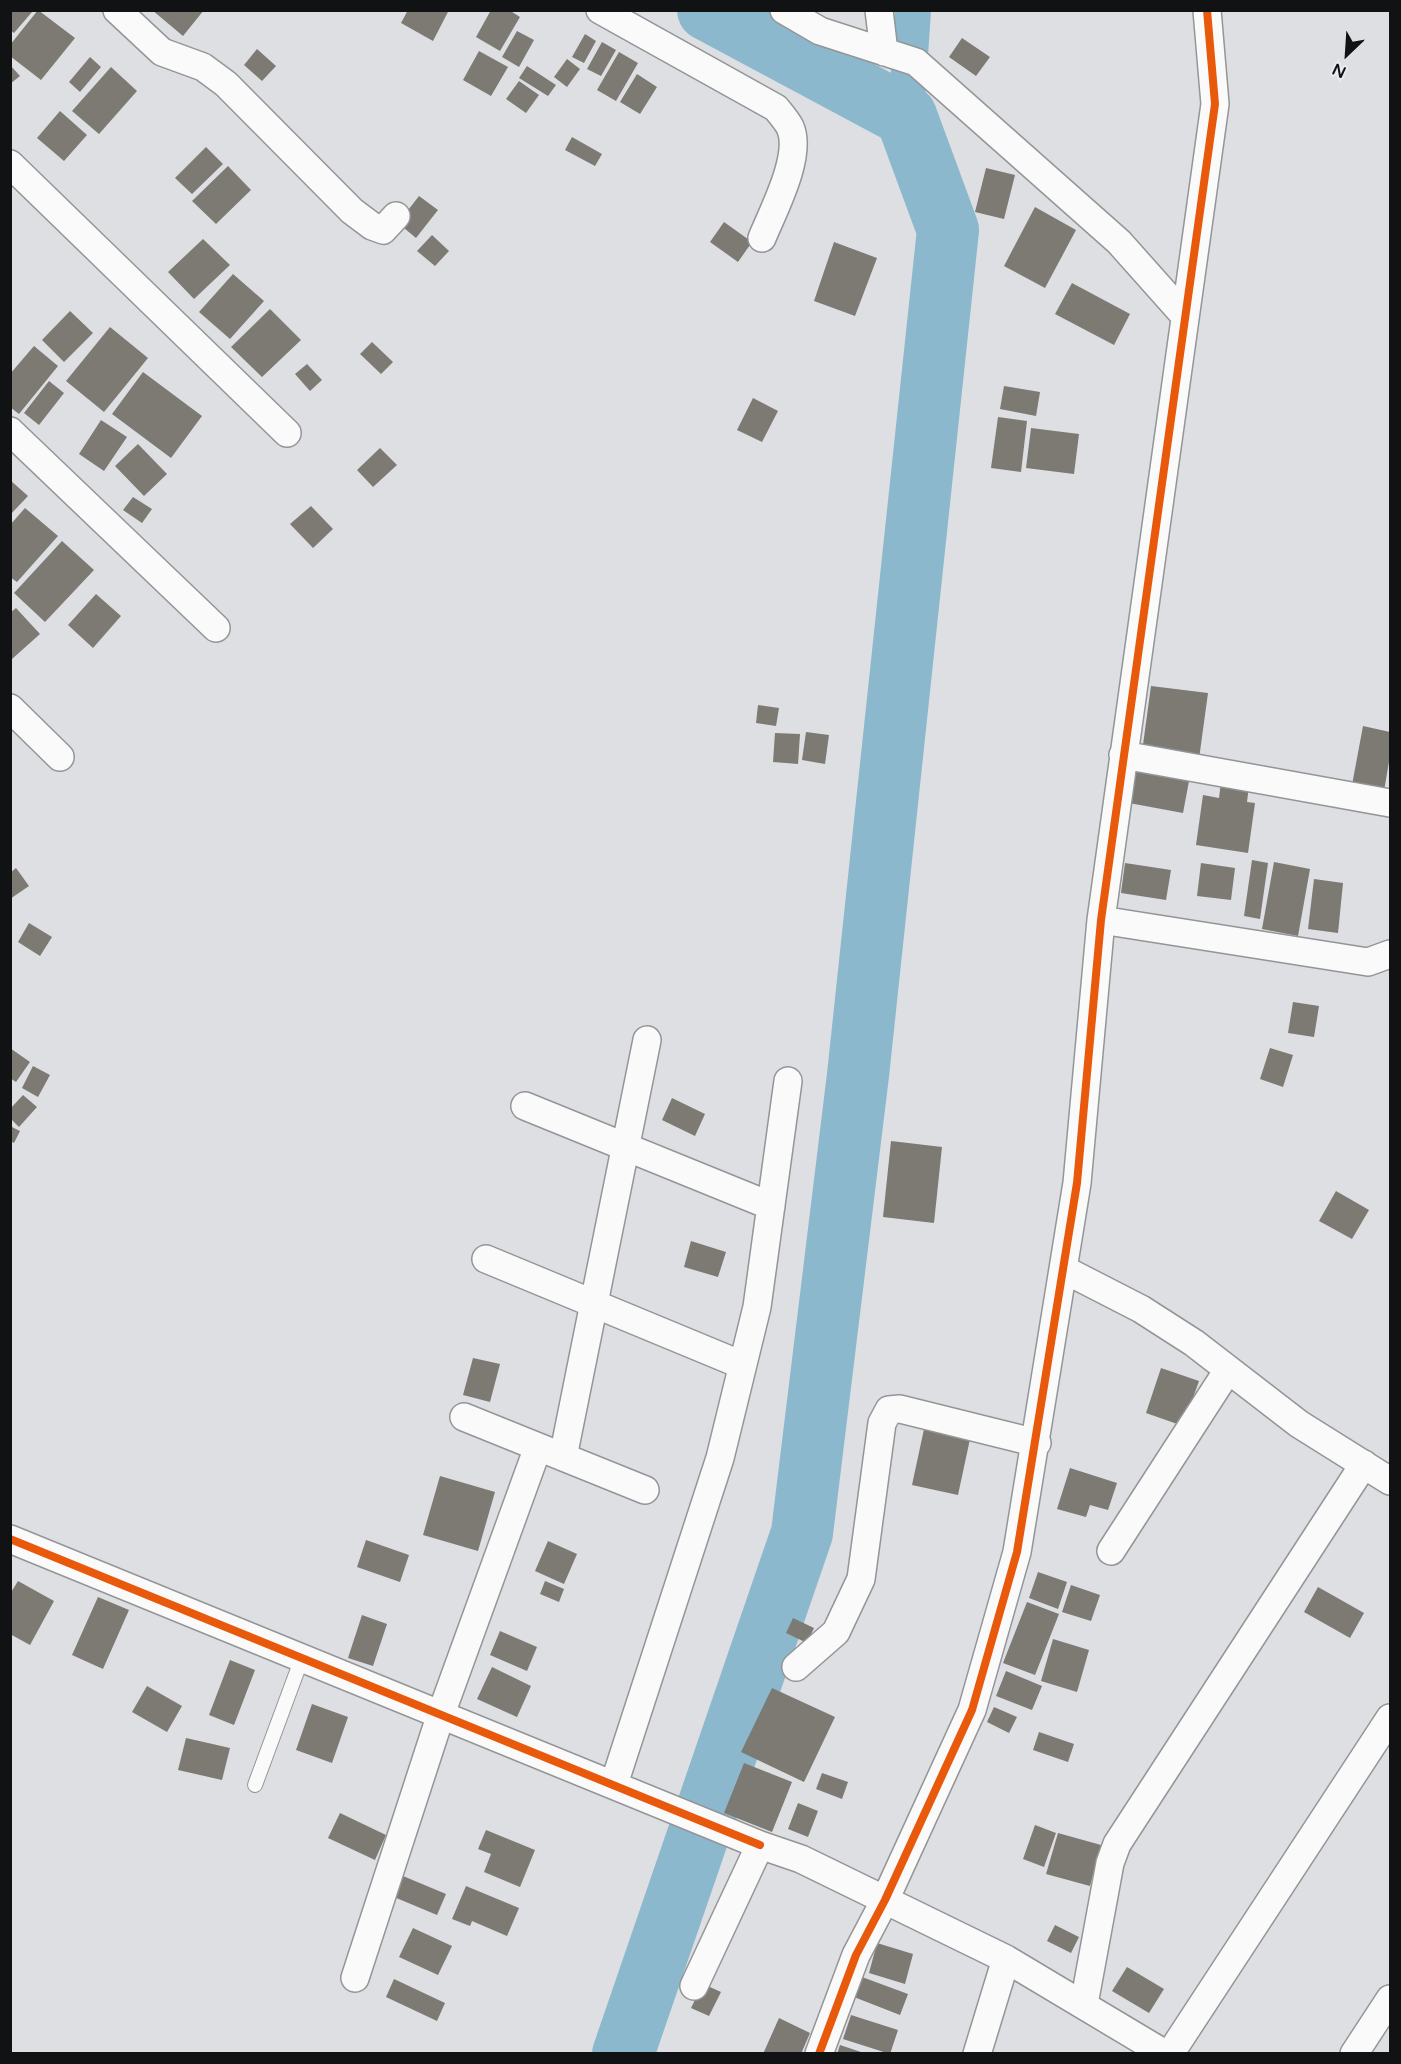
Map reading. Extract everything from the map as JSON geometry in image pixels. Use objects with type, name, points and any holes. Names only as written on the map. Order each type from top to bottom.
[{"type":"street","points":[[117,10],[162,52],[203,67],[226,84],[352,211],[372,226],[383,230],[396,216]]},
{"type":"street","points":[[600,10],[777,108],[790,127],[794,144],[791,163],[762,238]]},
{"type":"street","points":[[784,10],[820,31],[916,62],[1119,242],[1184,315]]},
{"type":"street","points":[[879,10],[884,52]]},
{"type":"street","points":[[819,2054],[856,1955],[885,1900],[972,1710],[1017,1552],[1037,1443],[1077,1183],[1101,920],[1215,104],[1207,10]]},
{"type":"street","points":[[10,164],[287,433]]},
{"type":"street","points":[[10,431],[216,628]]},
{"type":"street","points":[[10,708],[60,757]]},
{"type":"street","points":[[1123,755],[1390,802]]},
{"type":"street","points":[[1101,920],[1368,962],[1390,954]]},
{"type":"street","points":[[563,1457],[647,1040]]},
{"type":"street","points":[[623,1788],[720,1458],[757,1306],[788,1080]]},
{"type":"street","points":[[525,1106],[626,1149],[771,1206]]},
{"type":"street","points":[[486,1259],[742,1365]]},
{"type":"street","points":[[1063,1269],[1141,1309],[1194,1343],[1299,1424],[1390,1481]]},
{"type":"street","points":[[1111,1551],[1228,1370]]},
{"type":"street","points":[[796,1667],[836,1632],[861,1579],[882,1423],[889,1410],[900,1409],[1037,1443]]},
{"type":"street","points":[[464,1417],[645,1490]]},
{"type":"street","points":[[355,1978],[441,1714],[538,1447]]},
{"type":"street","points":[[1084,2004],[1110,1863],[1117,1845],[1364,1464]]},
{"type":"street","points":[[10,1539],[760,1845],[801,1859],[1006,1959],[1165,2054]]},
{"type":"street","points":[[1170,2054],[1390,1719]]},
{"type":"street","points":[[694,1986],[760,1845]]},
{"type":"street","points":[[977,2054],[1006,1959]]},
{"type":"street","points":[[1354,2054],[1390,1999]]},
{"type":"lane","points":[[255,1785],[302,1658]]},
{"type":"building","points":[[10,10],[32,12],[14,33],[10,30]]},
{"type":"building","points":[[38,10],[75,38],[41,80],[10,56],[10,45]]},
{"type":"building","points":[[152,10],[204,10],[183,36]]},
{"type":"building","points":[[408,10],[449,10],[433,41],[401,23]]},
{"type":"building","points":[[491,10],[509,10],[520,17],[500,51],[476,37]]},
{"type":"building","points":[[517,31],[534,40],[519,67],[502,57]]},
{"type":"building","points":[[585,34],[596,41],[584,63],[572,57]]},
{"type":"building","points":[[962,38],[990,57],[976,76],[949,57]]},
{"type":"building","points":[[602,42],[616,50],[601,76],[587,69]]},
{"type":"building","points":[[257,49],[276,66],[262,81],[244,65]]},
{"type":"building","points":[[479,51],[508,67],[491,96],[463,80]]},
{"type":"building","points":[[619,52],[638,63],[616,101],[597,90]]},
{"type":"building","points":[[90,57],[101,67],[80,92],[69,82]]},
{"type":"building","points":[[567,59],[580,69],[567,87],[554,77]]},
{"type":"building","points":[[10,65],[20,76],[10,84]]},
{"type":"building","points":[[527,66],[556,85],[548,96],[519,78]]},
{"type":"building","points":[[111,67],[137,91],[99,134],[72,111]]},
{"type":"building","points":[[637,74],[657,87],[640,114],[620,102]]},
{"type":"building","points":[[519,81],[539,95],[526,113],[506,99]]},
{"type":"building","points":[[60,111],[87,135],[64,161],[37,138]]},
{"type":"building","points":[[572,137],[602,154],[595,166],[565,150]]},
{"type":"building","points":[[206,147],[223,164],[192,194],[175,178]]},
{"type":"building","points":[[228,166],[251,190],[216,224],[192,201]]},
{"type":"building","points":[[986,168],[1015,175],[1004,219],[975,212]]},
{"type":"building","points":[[419,196],[438,210],[416,238],[398,223]]},
{"type":"building","points":[[1035,207],[1076,230],[1045,288],[1004,266]]},
{"type":"building","points":[[724,222],[752,242],[738,262],[710,242]]},
{"type":"building","points":[[432,235],[449,251],[435,266],[417,251]]},
{"type":"building","points":[[203,239],[230,265],[194,299],[168,272]]},
{"type":"building","points":[[834,242],[877,258],[855,316],[814,301]]},
{"type":"building","points":[[233,274],[264,301],[230,339],[199,312]]},
{"type":"building","points":[[1072,283],[1130,314],[1114,345],[1055,314]]},
{"type":"building","points":[[270,309],[301,340],[262,377],[231,347]]},
{"type":"building","points":[[70,311],[93,333],[64,362],[42,340]]},
{"type":"building","points":[[110,327],[148,358],[104,412],[66,381]]},
{"type":"building","points":[[372,342],[393,362],[381,374],[360,354]]},
{"type":"building","points":[[34,346],[58,366],[19,414],[10,407],[10,374]]},
{"type":"building","points":[[307,364],[322,380],[310,391],[295,374]]},
{"type":"building","points":[[143,372],[202,416],[171,458],[112,414]]},
{"type":"building","points":[[49,381],[64,393],[39,425],[24,413]]},
{"type":"building","points":[[1004,386],[1040,392],[1036,416],[1000,409]]},
{"type":"building","points":[[753,398],[778,411],[762,442],[737,430]]},
{"type":"building","points":[[998,417],[1027,421],[1021,472],[991,468]]},
{"type":"building","points":[[101,420],[127,437],[104,471],[79,454]]},
{"type":"building","points":[[1031,428],[1079,434],[1074,474],[1026,468]]},
{"type":"building","points":[[138,444],[167,474],[144,496],[115,466]]},
{"type":"building","points":[[380,448],[397,465],[373,487],[357,470]]},
{"type":"building","points":[[10,480],[28,496],[10,515]]},
{"type":"building","points":[[133,497],[152,509],[142,523],[123,510]]},
{"type":"building","points":[[311,506],[333,529],[313,548],[290,524]]},
{"type":"building","points":[[25,508],[58,536],[17,582],[10,577],[10,525]]},
{"type":"building","points":[[62,541],[94,570],[45,622],[14,593]]},
{"type":"building","points":[[96,594],[121,616],[93,648],[68,625]]},
{"type":"building","points":[[16,608],[40,634],[12,659],[10,613]]},
{"type":"building","points":[[1151,686],[1208,693],[1199,759],[1142,752]]},
{"type":"building","points":[[758,705],[779,708],[776,726],[756,723]]},
{"type":"building","points":[[1363,726],[1390,732],[1390,756],[1384,791],[1352,785]]},
{"type":"building","points":[[806,732],[829,735],[825,764],[802,760]]},
{"type":"building","points":[[775,733],[800,734],[798,764],[773,762]]},
{"type":"building","points":[[1135,771],[1189,781],[1183,813],[1129,803]]},
{"type":"building","points":[[1221,782],[1249,786],[1247,802],[1255,803],[1248,853],[1196,845],[1203,795],[1219,798]]},
{"type":"building","points":[[1252,860],[1268,863],[1260,919],[1244,916]]},
{"type":"building","points":[[1274,862],[1310,869],[1298,936],[1262,929]]},
{"type":"building","points":[[1125,863],[1171,870],[1166,900],[1121,893]]},
{"type":"building","points":[[1201,863],[1235,868],[1231,900],[1197,896]]},
{"type":"building","points":[[16,868],[29,886],[10,899],[10,873]]},
{"type":"building","points":[[1314,879],[1343,883],[1338,933],[1308,929]]},
{"type":"building","points":[[29,923],[52,937],[40,956],[18,942]]},
{"type":"building","points":[[1293,1002],[1319,1006],[1314,1037],[1288,1033]]},
{"type":"building","points":[[10,1048],[30,1062],[16,1082],[10,1078]]},
{"type":"building","points":[[1270,1048],[1293,1055],[1283,1087],[1260,1079]]},
{"type":"building","points":[[33,1066],[50,1075],[38,1097],[22,1088]]},
{"type":"building","points":[[23,1095],[37,1107],[19,1127],[10,1118],[10,1109]]},
{"type":"building","points":[[672,1098],[705,1114],[695,1136],[662,1120]]},
{"type":"building","points":[[10,1126],[20,1131],[14,1143],[10,1141]]},
{"type":"building","points":[[891,1141],[942,1147],[934,1223],[883,1217]]},
{"type":"building","points":[[1336,1191],[1369,1210],[1352,1239],[1319,1221]]},
{"type":"building","points":[[691,1241],[726,1252],[718,1277],[684,1267]]},
{"type":"building","points":[[473,1358],[500,1364],[490,1402],[463,1395]]},
{"type":"building","points":[[1161,1368],[1199,1381],[1183,1426],[1146,1413]]},
{"type":"building","points":[[924,1429],[970,1439],[958,1495],[912,1485]]},
{"type":"building","points":[[1070,1468],[1117,1483],[1108,1510],[1090,1505],[1086,1517],[1057,1509]]},
{"type":"building","points":[[440,1476],[495,1492],[478,1551],[423,1535]]},
{"type":"building","points":[[366,1540],[409,1555],[400,1582],[357,1567]]},
{"type":"building","points":[[548,1541],[577,1554],[564,1584],[535,1571]]},
{"type":"building","points":[[1038,1572],[1067,1582],[1058,1609],[1029,1598]]},
{"type":"building","points":[[18,1581],[54,1601],[30,1645],[10,1634],[10,1594]]},
{"type":"building","points":[[545,1581],[564,1589],[559,1602],[540,1594]]},
{"type":"building","points":[[1071,1585],[1100,1595],[1091,1621],[1062,1612]]},
{"type":"building","points":[[1318,1587],[1364,1613],[1350,1638],[1304,1612]]},
{"type":"building","points":[[98,1597],[129,1610],[103,1669],[72,1655]]},
{"type":"building","points":[[1027,1602],[1059,1614],[1035,1675],[1003,1663]]},
{"type":"building","points":[[362,1615],[387,1624],[373,1666],[348,1658]]},
{"type":"building","points":[[793,1618],[814,1628],[807,1643],[786,1633]]},
{"type":"building","points":[[500,1631],[537,1647],[527,1671],[490,1655]]},
{"type":"building","points":[[1053,1639],[1089,1650],[1077,1692],[1041,1681]]},
{"type":"building","points":[[230,1660],[255,1670],[234,1725],[209,1715]]},
{"type":"building","points":[[492,1667],[531,1686],[517,1717],[477,1699]]},
{"type":"building","points":[[1006,1671],[1042,1686],[1032,1710],[996,1696]]},
{"type":"building","points":[[147,1686],[182,1706],[167,1732],[132,1712]]},
{"type":"building","points":[[772,1688],[835,1717],[804,1782],[741,1752]]},
{"type":"building","points":[[312,1704],[348,1717],[332,1763],[296,1750]]},
{"type":"building","points":[[994,1707],[1017,1717],[1009,1733],[987,1722]]},
{"type":"building","points":[[1039,1732],[1074,1744],[1068,1762],[1033,1750]]},
{"type":"building","points":[[186,1738],[230,1748],[222,1780],[178,1770]]},
{"type":"building","points":[[744,1763],[792,1782],[772,1832],[724,1813]]},
{"type":"building","points":[[822,1773],[848,1782],[842,1799],[816,1789]]},
{"type":"building","points":[[798,1803],[818,1811],[808,1837],[788,1829]]},
{"type":"building","points":[[340,1813],[386,1835],[375,1860],[328,1838]]},
{"type":"building","points":[[1035,1825],[1056,1833],[1044,1867],[1023,1859]]},
{"type":"building","points":[[486,1830],[535,1850],[520,1887],[484,1872],[491,1854],[478,1849]]},
{"type":"building","points":[[1058,1833],[1101,1845],[1090,1886],[1046,1874]]},
{"type":"building","points":[[403,1876],[446,1894],[437,1915],[394,1897]]},
{"type":"building","points":[[466,1886],[519,1908],[507,1936],[472,1921],[470,1926],[452,1919]]},
{"type":"building","points":[[1055,1925],[1079,1937],[1071,1953],[1047,1941]]},
{"type":"building","points":[[413,1928],[452,1946],[438,1975],[399,1957]]},
{"type":"building","points":[[877,1943],[913,1954],[905,1984],[869,1973]]},
{"type":"building","points":[[1127,1967],[1164,1989],[1149,2013],[1112,1991]]},
{"type":"building","points":[[862,1977],[908,1994],[900,2015],[854,1997]]},
{"type":"building","points":[[394,1979],[445,2003],[437,2021],[386,1997]]},
{"type":"building","points":[[703,1984],[721,1992],[709,2016],[691,2008]]},
{"type":"building","points":[[851,2015],[898,2030],[890,2054],[843,2039]]},
{"type":"building","points":[[779,2018],[810,2033],[801,2054],[763,2054]]},
{"type":"building","points":[[840,2045],[864,2053],[864,2054],[837,2054]]},
{"type":"waterway","points":[[623,2054],[802,1533],[858,1075],[948,230],[906,116],[708,10]]},
{"type":"waterway","points":[[906,116],[913,10]]},
{"type":"cycle path","points":[[819,2054],[856,1955],[885,1900],[972,1710],[1017,1552],[1077,1183],[1101,920],[1215,104],[1207,10]]},
{"type":"cycle path","points":[[10,1539],[760,1845]]}]
